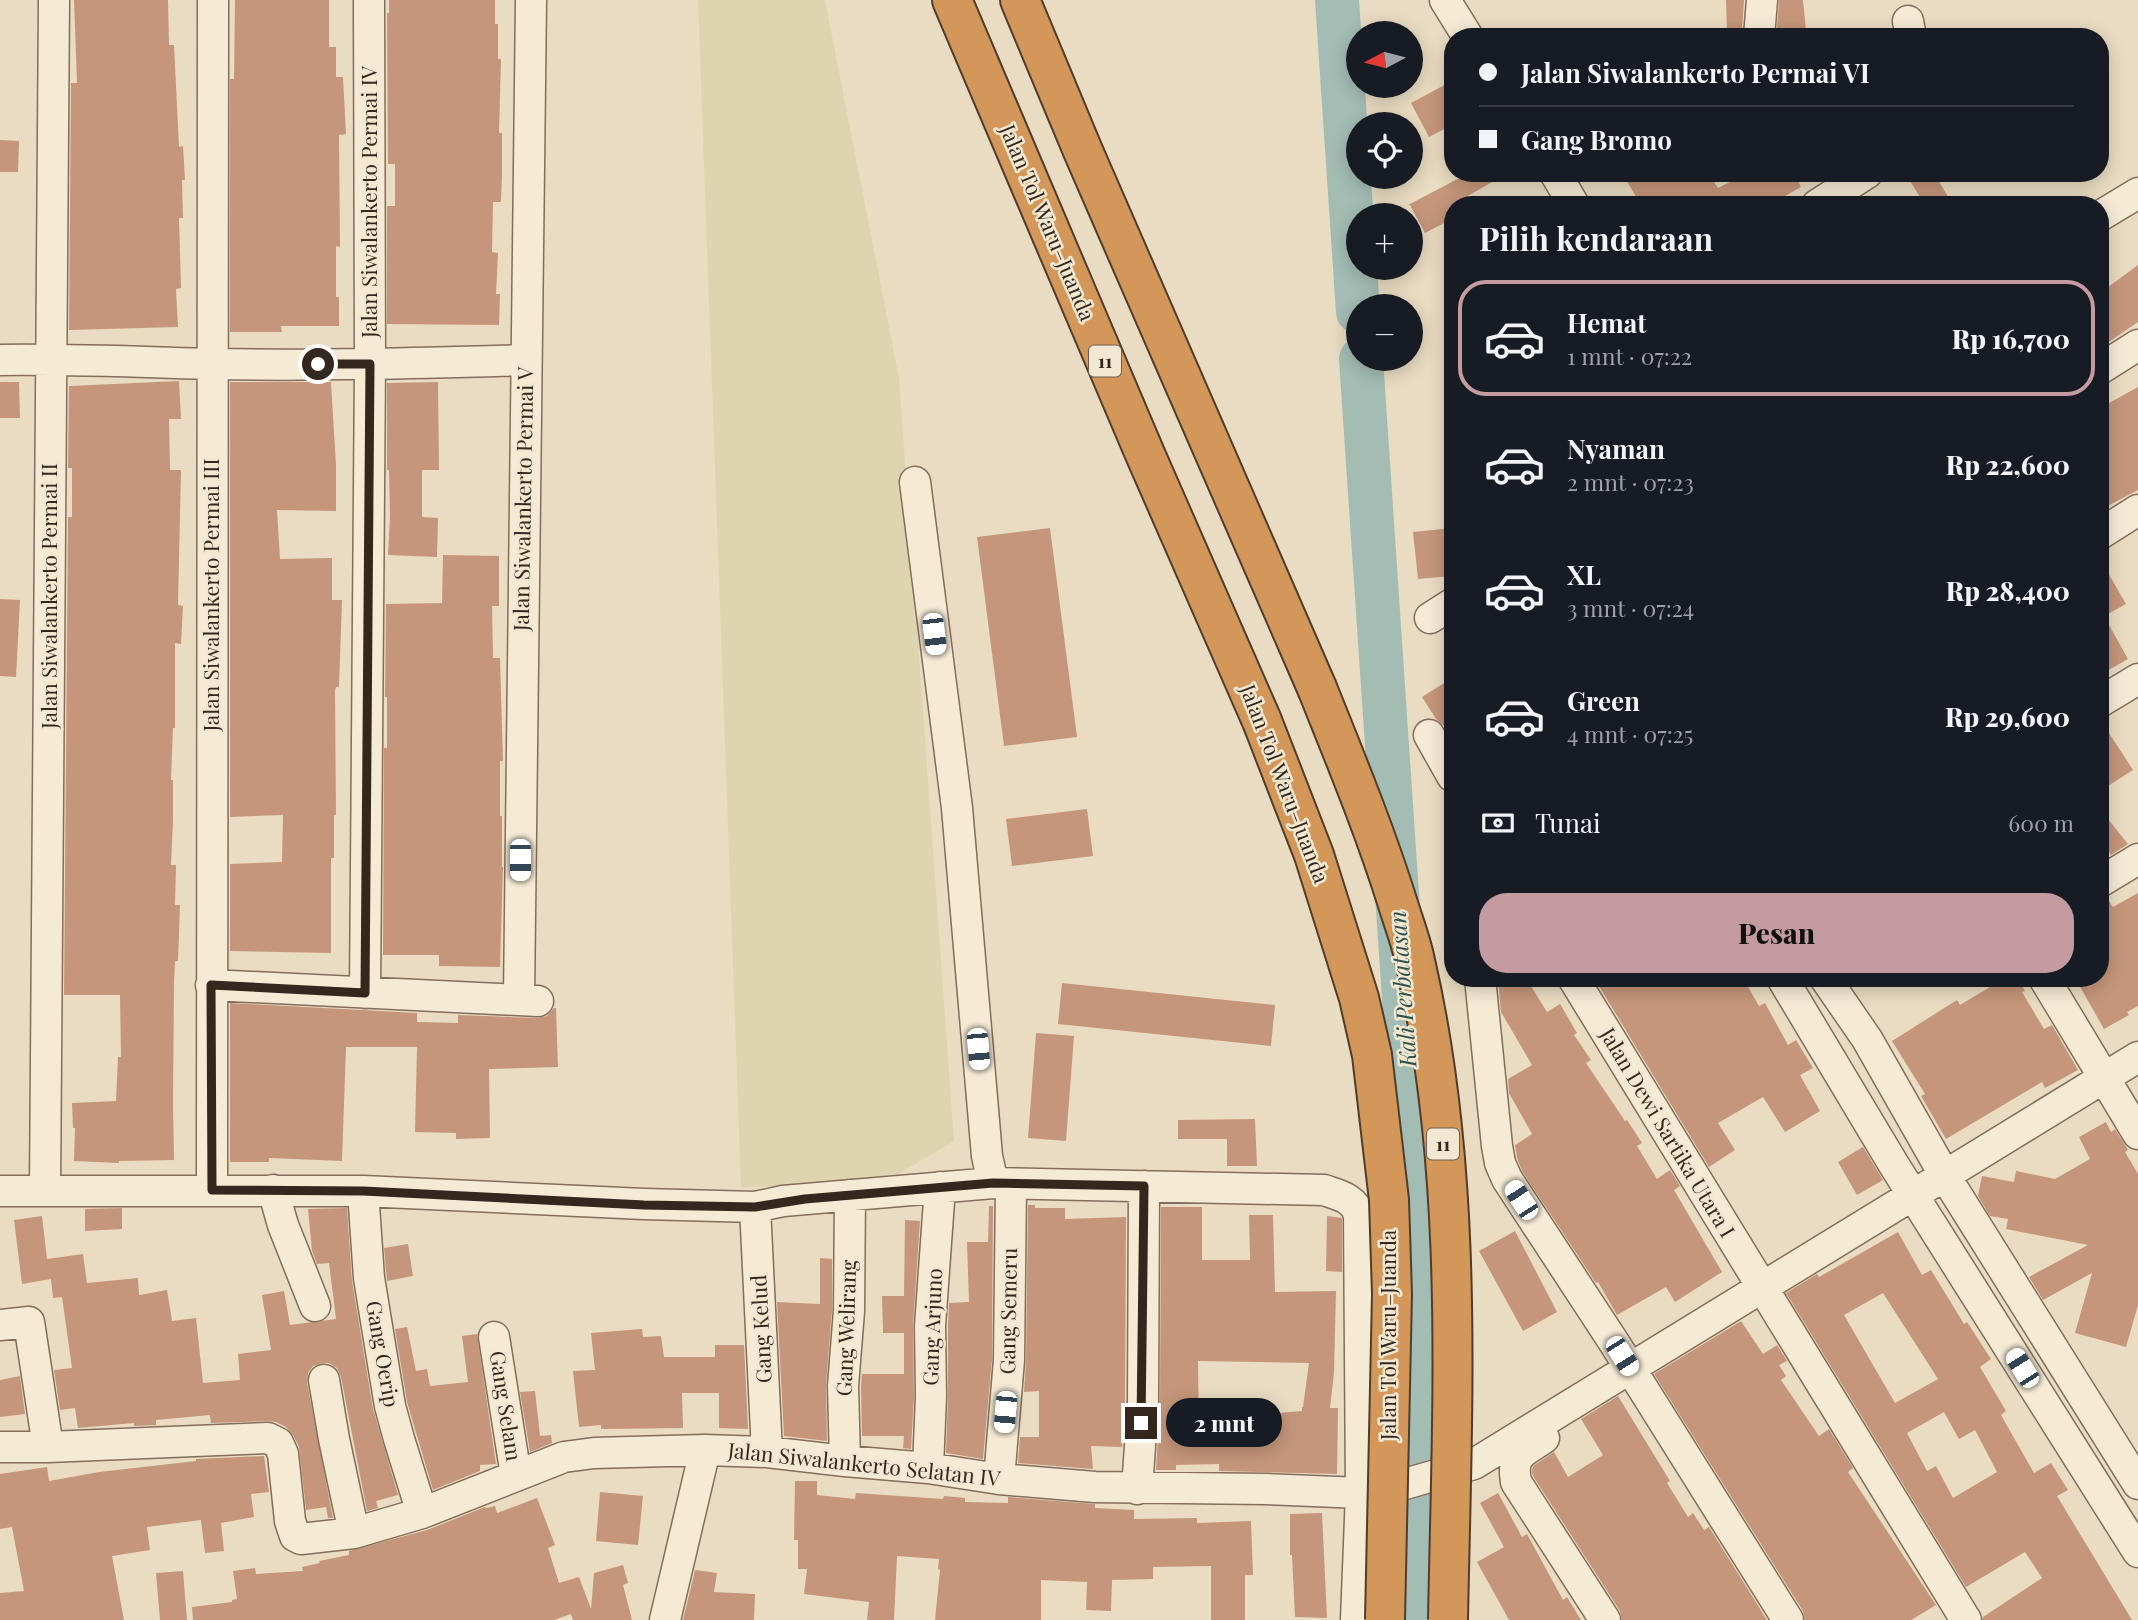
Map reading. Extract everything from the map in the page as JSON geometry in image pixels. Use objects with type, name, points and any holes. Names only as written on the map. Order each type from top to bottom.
[{"type":"highway","name":"Jalan Tol Waru–Juanda","points":[[952,0],[1144,454],[1262,721],[1314,855],[1359,998],[1372,1055],[1389,1200],[1392,1294],[1385,1620]]},
{"type":"highway","name":"11","points":[[1020,0],[1317,688],[1382,853],[1415,959],[1432,1042],[1448,1191],[1452,1307],[1448,1620]]},
{"type":"street","name":"Jalan Siwalankerto Permai II","points":[[45,1191],[54,0]]},
{"type":"street","name":"Jalan Siwalankerto Permai III","points":[[212,1190],[213,0]]},
{"type":"street","name":"Jalan Siwalankerto Permai IV","points":[[365,993],[370,364],[369,0]]},
{"type":"street","name":"Jalan Siwalankerto Permai V","points":[[365,993],[528,1000],[525,360],[531,0]]},
{"type":"street","points":[[1445,0],[1462,28]]},
{"type":"street","points":[[1760,28],[1762,0]]},
{"type":"street","points":[[1831,196],[1853,182]]},
{"type":"street","points":[[2109,211],[2138,193]]},
{"type":"street","points":[[2109,363],[2138,345]]},
{"type":"street","points":[[0,360],[212,364],[525,360]]},
{"type":"street","name":"Gang Semeru","points":[[915,482],[957,808],[987,1156],[1002,1184],[1009,1360],[999,1479]]},
{"type":"street","points":[[2109,528],[2138,510]]},
{"type":"street","points":[[2109,697],[2138,679]]},
{"type":"street","points":[[1429,734],[1444,761]]},
{"type":"street","points":[[2109,877],[2138,859]]},
{"type":"street","points":[[211,985],[365,993]]},
{"type":"street","points":[[1481,987],[1500,1163],[1507,1179],[1788,1620]]},
{"type":"street","name":"Jalan Dewi Sartika Utara I","points":[[1578,987],[1966,1620]]},
{"type":"street","points":[[1788,987],[2138,1552]]},
{"type":"street","points":[[1831,987],[1863,1033],[1945,1176],[2138,1484]]},
{"type":"street","points":[[2049,987],[2138,1134]]},
{"type":"street","points":[[1829,1054],[1863,1033]]},
{"type":"street","name":"Jalan Siwalankerto Selatan IV","points":[[0,1447],[268,1438],[278,1443],[283,1454],[290,1521],[295,1536],[301,1539],[354,1533],[422,1513],[564,1457],[594,1453],[705,1450],[767,1452],[928,1468],[999,1479],[1137,1489],[1266,1489],[1367,1493],[1474,1464],[2138,1057]]},
{"type":"street","points":[[0,1191],[363,1191],[755,1207],[783,1201],[1002,1184],[1324,1191],[1345,1197],[1357,1209],[1367,1493],[1356,1620]]},
{"type":"street","points":[[1137,1489],[1143,1403],[1144,1186]]},
{"type":"street","name":"Gang Arjuno","points":[[928,1468],[930,1326],[940,1187]]},
{"type":"street","points":[[273,1190],[283,1225],[315,1306]]},
{"type":"street","name":"Gang Oerip","points":[[363,1191],[369,1278],[390,1406],[422,1513]]},
{"type":"street","name":"Gang Welirang","points":[[845,1461],[844,1386],[849,1311],[850,1195]]},
{"type":"street","name":"Gang Kelud","points":[[755,1207],[767,1452]]},
{"type":"street","points":[[0,1325],[29,1322],[48,1447]]},
{"type":"street","name":"Gang Selam","points":[[494,1337],[516,1476]]},
{"type":"street","points":[[324,1380],[354,1533]]},
{"type":"street","points":[[1555,1414],[1552,1427],[1545,1438],[1518,1455],[1513,1467],[1516,1482],[1605,1620]]},
{"type":"street","points":[[665,1620],[705,1450]]},
{"type":"shaded area","points":[[698,0],[825,0],[899,378],[954,1141],[890,1179],[741,1188]]},
{"type":"building","points":[[74,0],[168,0],[169,45],[174,45],[179,147],[183,146],[185,180],[182,180],[183,218],[179,218],[181,288],[176,289],[178,327],[69,330],[71,83],[77,83]]},
{"type":"building","points":[[235,0],[329,0],[329,47],[336,47],[336,77],[343,77],[346,134],[339,135],[340,247],[336,246],[336,297],[339,297],[339,326],[281,326],[282,332],[230,332],[230,79],[234,79]]},
{"type":"building","points":[[389,0],[495,0],[498,59],[501,59],[499,133],[502,133],[502,174],[501,202],[493,202],[492,252],[498,253],[496,294],[500,294],[499,325],[387,324],[387,206],[395,206],[395,164],[388,164]]},
{"type":"building","points":[[1726,0],[1744,0],[1742,28],[1727,28]]},
{"type":"building","points":[[1779,0],[1803,0],[1806,28],[1777,28]]},
{"type":"building","points":[[1444,85],[1444,129],[1429,137],[1423,126],[1423,112],[1416,112],[1411,103]]},
{"type":"building","points":[[0,140],[19,141],[18,172],[0,172]]},
{"type":"building","points":[[1452,182],[1492,182],[1468,196],[1444,196],[1444,223],[1425,233],[1423,203],[1412,203]]},
{"type":"building","points":[[1627,182],[1714,182],[1718,188],[1730,182],[1798,182],[1801,187],[1785,196],[1636,196]]},
{"type":"building","points":[[1911,182],[1939,182],[1948,196],[1919,196]]},
{"type":"building","points":[[2138,265],[2138,322],[2109,342],[2109,286]]},
{"type":"building","points":[[179,381],[181,419],[169,419],[170,470],[181,470],[178,605],[183,606],[181,644],[175,643],[175,728],[171,780],[171,865],[176,865],[175,905],[180,905],[178,961],[175,961],[174,984],[174,1160],[119,1163],[74,1161],[75,1128],[72,1103],[116,1101],[118,1057],[121,1057],[120,995],[64,995],[68,517],[72,517],[72,468],[68,468],[69,386]]},
{"type":"building","points":[[0,382],[19,382],[20,418],[0,418]]},
{"type":"building","points":[[230,382],[331,382],[336,511],[277,510],[280,559],[332,558],[332,600],[342,600],[339,687],[335,690],[336,815],[334,858],[331,858],[331,953],[230,951],[230,864],[282,862],[283,815],[230,817]]},
{"type":"building","points":[[438,382],[439,470],[422,470],[422,517],[438,518],[437,557],[388,555],[390,516],[387,383]]},
{"type":"building","points":[[2138,387],[2138,490],[2109,505],[2109,403]]},
{"type":"building","points":[[1050,528],[1077,737],[1004,746],[977,537]]},
{"type":"building","points":[[1444,529],[1444,577],[1418,579],[1413,532]]},
{"type":"building","points":[[443,555],[499,556],[499,606],[492,606],[493,658],[500,658],[503,761],[500,761],[503,867],[500,967],[439,966],[439,955],[383,955],[384,748],[387,748],[386,604],[442,603]]},
{"type":"building","points":[[2109,575],[2126,604],[2109,613]]},
{"type":"building","points":[[0,599],[20,600],[16,677],[0,676]]},
{"type":"building","points":[[2109,625],[2128,659],[2109,670]]},
{"type":"building","points":[[1444,683],[1444,726],[1436,719],[1422,697]]},
{"type":"building","points":[[2109,733],[2133,770],[2109,785]]},
{"type":"building","points":[[1087,809],[1093,856],[1012,866],[1006,819]]},
{"type":"building","points":[[2109,820],[2128,844],[2111,855],[2109,852]]},
{"type":"building","points":[[2138,893],[2138,1006],[2127,1012],[2129,1015],[2104,1029],[2080,987],[2109,987],[2109,901],[2113,907]]},
{"type":"building","points":[[1062,983],[1275,1005],[1271,1046],[1058,1024]]},
{"type":"building","points":[[1499,987],[1532,987],[1547,1012],[1560,1004],[1577,1033],[1574,1035],[1591,1060],[1586,1063],[1642,1143],[1637,1146],[1657,1179],[1670,1170],[1680,1186],[1674,1190],[1722,1272],[1675,1302],[1666,1287],[1617,1315],[1598,1282],[1596,1283],[1522,1171],[1517,1158],[1515,1145],[1532,1134],[1509,1093],[1508,1079],[1532,1065],[1501,1012]]},
{"type":"building","points":[[1599,987],[1748,987],[1759,1006],[1765,1003],[1788,1045],[1796,1040],[1813,1068],[1800,1075],[1820,1111],[1785,1132],[1763,1097],[1718,1123],[1735,1150],[1709,1167]]},
{"type":"building","points":[[1990,987],[2023,987],[2025,991],[2022,992],[2044,1029],[2052,1025],[2078,1070],[2045,1088],[2042,1082],[1946,1139],[1921,1096],[1925,1094],[1892,1041],[1957,1000],[1960,1005]]},
{"type":"building","points":[[230,1003],[417,1013],[417,1022],[458,1023],[458,1015],[537,1018],[547,1016],[556,1008],[558,1067],[489,1069],[490,1138],[456,1139],[456,1133],[415,1132],[417,1047],[346,1047],[342,1161],[269,1158],[269,1162],[230,1162]]},
{"type":"building","points":[[1036,1033],[1074,1036],[1066,1141],[1028,1138]]},
{"type":"building","points":[[1255,1119],[1257,1166],[1227,1166],[1227,1139],[1178,1139],[1178,1120]]},
{"type":"building","points":[[2106,1122],[2111,1132],[2115,1129],[2125,1145],[2128,1150],[2125,1152],[2138,1174],[2138,1305],[2126,1347],[2075,1333],[2092,1273],[2043,1300],[2029,1277],[2088,1245],[2006,1229],[2008,1219],[1990,1216],[1978,1196],[1982,1176],[2014,1182],[2016,1171],[2055,1179],[2090,1159],[2079,1137]]},
{"type":"building","points":[[1863,1147],[1883,1180],[1857,1195],[1838,1162]]},
{"type":"building","points":[[1028,1205],[1035,1205],[1035,1208],[1065,1208],[1065,1219],[1126,1217],[1125,1402],[1122,1447],[1091,1446],[1093,1469],[1018,1463],[1020,1437],[1039,1437],[1039,1391],[1024,1392]]},
{"type":"building","points":[[989,1206],[993,1206],[992,1359],[983,1459],[946,1453],[948,1326],[949,1303],[969,1302],[967,1242],[988,1242]]},
{"type":"building","points":[[1161,1207],[1202,1207],[1202,1260],[1250,1260],[1249,1215],[1273,1215],[1275,1292],[1336,1291],[1334,1373],[1330,1408],[1338,1408],[1337,1474],[1219,1471],[1219,1464],[1176,1465],[1176,1470],[1156,1470],[1160,1403]],"holes":[[[1198,1361],[1309,1363],[1302,1411],[1267,1414],[1268,1427],[1199,1427]]]},
{"type":"building","points":[[122,1208],[122,1229],[85,1231],[85,1209]]},
{"type":"building","points":[[347,1208],[352,1281],[373,1409],[398,1495],[376,1501],[378,1508],[367,1511],[341,1377],[337,1368],[329,1363],[313,1366],[308,1373],[307,1382],[333,1518],[328,1518],[326,1507],[306,1510],[299,1447],[286,1427],[276,1422],[211,1423],[210,1415],[156,1420],[156,1425],[134,1426],[134,1423],[78,1428],[75,1408],[60,1410],[54,1370],[72,1368],[62,1297],[53,1298],[51,1279],[22,1284],[14,1220],[42,1216],[47,1259],[83,1254],[87,1283],[138,1278],[139,1295],[167,1290],[172,1321],[196,1318],[203,1383],[240,1380],[238,1354],[271,1350],[262,1295],[284,1291],[290,1325],[336,1319],[329,1263],[317,1264],[312,1251],[308,1209]]},
{"type":"building","points":[[1327,1216],[1342,1218],[1342,1272],[1326,1271]]},
{"type":"building","points":[[905,1220],[920,1221],[913,1325],[914,1396],[911,1449],[903,1448],[904,1436],[862,1436],[862,1374],[904,1374],[904,1333],[883,1333],[882,1296],[904,1296]]},
{"type":"building","points":[[1515,1231],[1557,1312],[1523,1331],[1479,1251]]},
{"type":"building","points":[[1898,1232],[1922,1275],[1931,1270],[1964,1324],[1967,1322],[1991,1359],[1980,1367],[2006,1411],[2001,1415],[2034,1473],[2051,1463],[2068,1490],[2057,1496],[2132,1620],[1983,1620],[1983,1617],[2042,1578],[2025,1552],[1966,1587],[1786,1293],[1817,1274],[1819,1277]],"holes":[[[1883,1293],[1938,1379],[1895,1403],[1844,1315]],[[1944,1412],[1959,1439],[1975,1430],[1997,1472],[1953,1498],[1936,1466],[1927,1471],[1907,1433]]]},
{"type":"building","points":[[408,1244],[413,1276],[387,1281],[384,1248]]},
{"type":"building","points":[[820,1258],[832,1259],[832,1310],[826,1385],[827,1441],[784,1436],[777,1302],[820,1304]]},
{"type":"building","points":[[1741,1321],[1763,1354],[1777,1345],[1787,1361],[1779,1365],[1786,1376],[1781,1380],[1819,1436],[1829,1429],[1853,1468],[1848,1472],[1936,1605],[1911,1620],[1805,1620],[1803,1611],[1654,1374]]},
{"type":"building","points":[[407,1327],[416,1371],[427,1369],[430,1386],[468,1382],[462,1336],[477,1334],[496,1464],[480,1465],[480,1471],[433,1490],[407,1402],[395,1329]]},
{"type":"building","points":[[642,1329],[643,1337],[661,1336],[664,1357],[715,1357],[715,1345],[744,1345],[748,1429],[719,1428],[719,1393],[682,1393],[683,1428],[601,1429],[601,1425],[579,1427],[573,1371],[595,1370],[591,1333]]},
{"type":"building","points":[[20,1376],[25,1414],[0,1417],[0,1380]]},
{"type":"building","points":[[535,1391],[540,1436],[551,1435],[552,1443],[530,1452],[520,1392]]},
{"type":"building","points":[[1618,1396],[1670,1481],[1667,1483],[1688,1517],[1693,1513],[1704,1530],[1709,1527],[1767,1620],[1622,1620],[1620,1611],[1532,1472],[1533,1466],[1554,1452],[1568,1477],[1603,1455],[1581,1419]]},
{"type":"building","points":[[264,1456],[269,1492],[251,1494],[254,1517],[221,1523],[224,1551],[205,1553],[201,1520],[147,1527],[150,1550],[112,1556],[124,1620],[0,1620],[0,1593],[24,1591],[12,1527],[0,1529],[0,1474],[47,1467],[49,1481],[196,1459]]},
{"type":"building","points":[[795,1481],[817,1481],[817,1495],[855,1499],[856,1493],[943,1499],[944,1496],[965,1498],[965,1502],[1008,1503],[1008,1497],[1134,1510],[1134,1519],[1197,1518],[1197,1523],[1251,1521],[1253,1575],[1245,1575],[1245,1620],[1211,1620],[1211,1566],[1153,1567],[1153,1579],[1112,1580],[1111,1611],[1086,1610],[1087,1582],[1041,1580],[1041,1620],[935,1620],[939,1559],[897,1556],[894,1620],[867,1620],[869,1602],[804,1594],[807,1569],[798,1569],[798,1540],[794,1540]]},
{"type":"building","points":[[600,1492],[643,1496],[638,1545],[596,1541]]},
{"type":"building","points":[[1498,1493],[1522,1537],[1527,1534],[1563,1600],[1567,1597],[1581,1620],[1509,1620],[1477,1562],[1504,1547],[1480,1503]]},
{"type":"building","points":[[537,1498],[555,1545],[548,1548],[559,1583],[579,1577],[591,1609],[594,1573],[623,1565],[628,1583],[623,1585],[632,1620],[573,1620],[571,1614],[554,1620],[193,1620],[192,1607],[237,1599],[233,1571],[255,1568],[256,1574],[303,1571],[302,1567],[320,1563],[319,1561],[349,1555],[349,1551],[427,1530],[485,1507],[495,1506],[497,1513]]},
{"type":"building","points":[[1322,1513],[1327,1618],[1295,1617],[1290,1514]]},
{"type":"building","points":[[695,1570],[717,1573],[714,1592],[755,1594],[754,1620],[683,1620]]},
{"type":"building","points":[[183,1571],[187,1620],[160,1620],[156,1573]]},
{"type":"waterway","name":"Kali Perbatasan","points":[[1337,0],[1357,294]]},
{"type":"waterway","name":"Kali Perbatasan","points":[[1362,371],[1416,1177],[1425,1493],[1421,1620]]},
{"type":"route","points":[[318,364],[370,364],[365,993],[211,985],[212,1190],[363,1191],[644,1205],[755,1207],[783,1201],[993,1183],[1144,1186],[1141,1423]]}]
